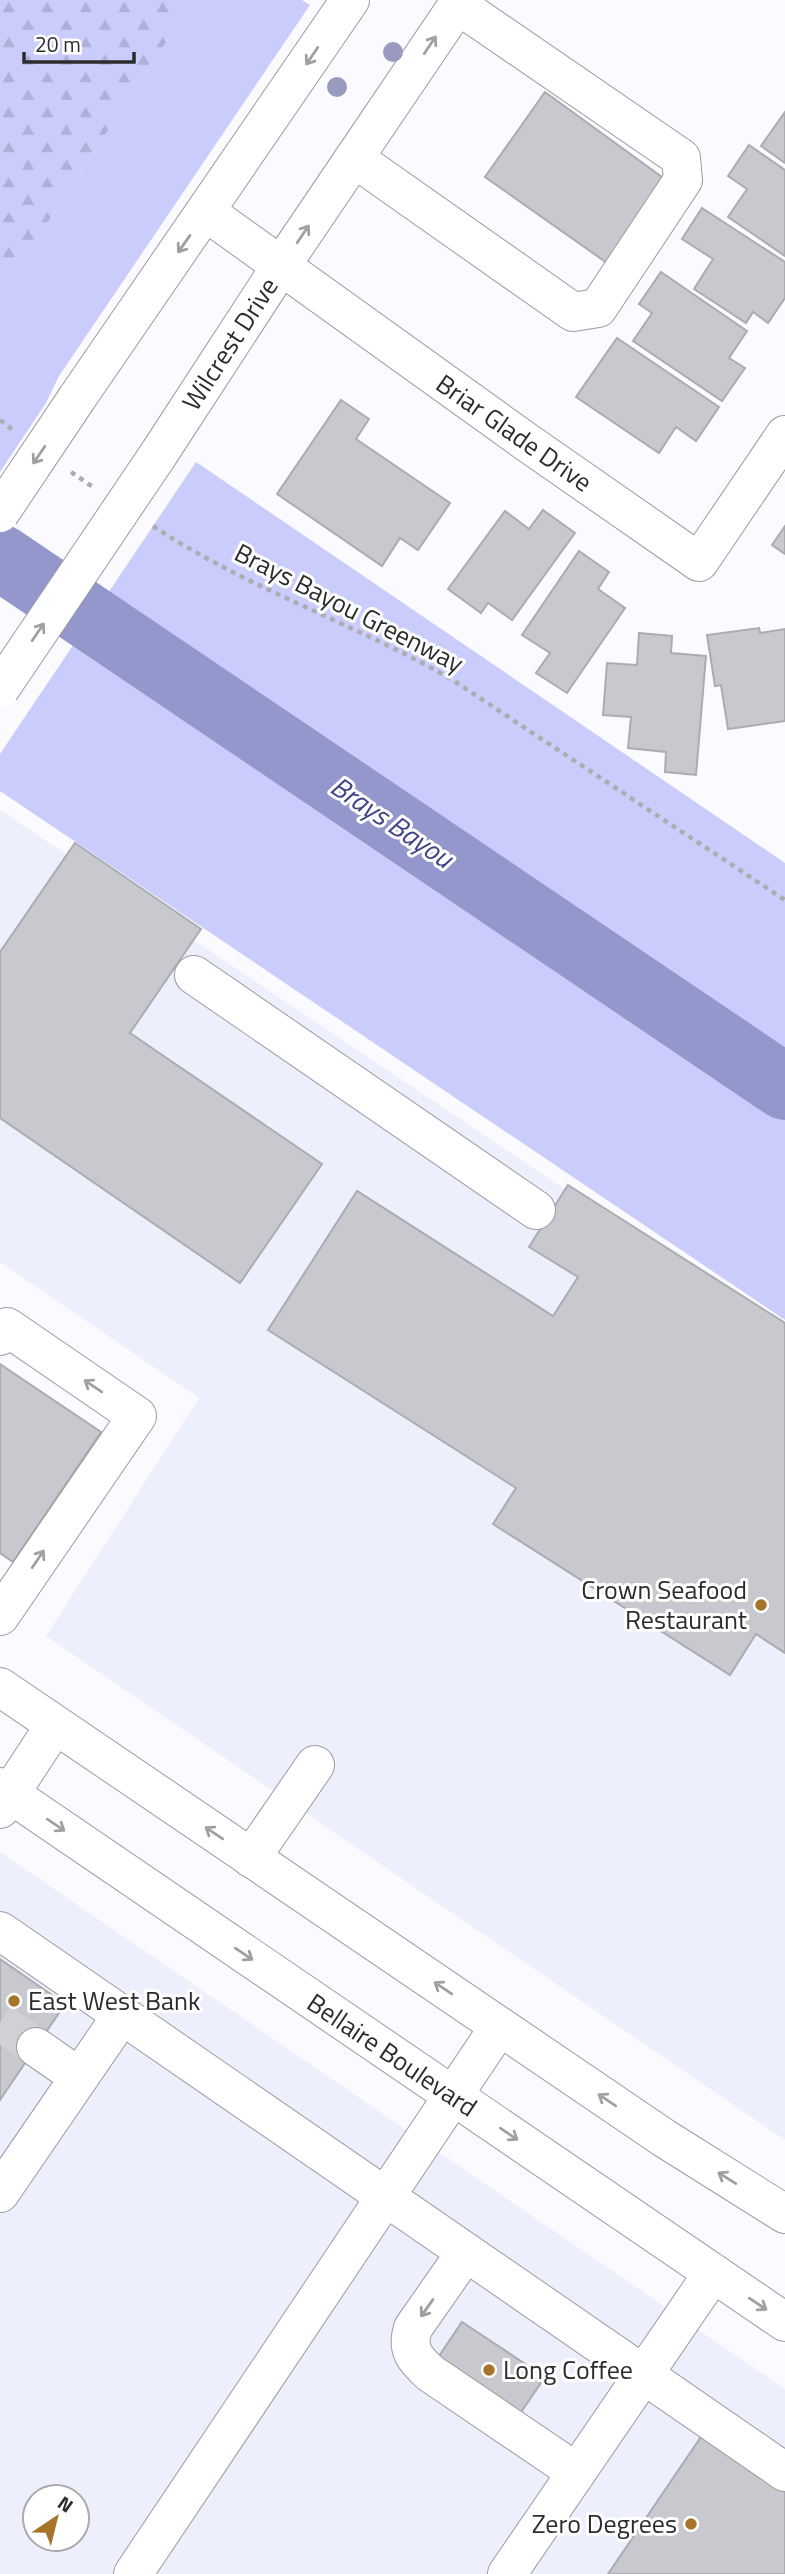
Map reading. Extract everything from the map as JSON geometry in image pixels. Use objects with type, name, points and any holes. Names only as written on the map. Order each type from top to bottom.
[{"type":"main road","points":[[0,513],[350,0]]},
{"type":"main road","points":[[354,158],[573,312],[598,308],[683,180],[681,158],[460,2]]},
{"type":"main road","name":"Wilcrest Drive","points":[[0,689],[460,2]]},
{"type":"main road","name":"Briar Glade Drive","points":[[206,212],[699,562],[785,435]]},
{"type":"main road","points":[[194,975],[536,1210]]},
{"type":"main road","points":[[0,1336],[7,1326],[137,1416],[4,1599]]},
{"type":"main road","points":[[0,1688],[664,2138],[785,2214]]},
{"type":"main road","points":[[4,1796],[55,1725]]},
{"type":"main road","points":[[251,1858],[315,1765]]},
{"type":"main road","name":"Bellaire Boulevard","points":[[4,1796],[785,2322]]},
{"type":"main road","points":[[3,1939],[122,2015],[785,2472]]},
{"type":"main road","points":[[0,2193],[122,2015]]},
{"type":"main road","points":[[133,2574],[499,2027]]},
{"type":"main road","points":[[36,2047],[79,2077]]},
{"type":"main road","points":[[466,2252],[413,2328],[409,2341],[411,2353],[430,2373],[576,2472]]},
{"type":"main road","points":[[507,2574],[713,2273]]},
{"type":"path","points":[[0,420],[19,434]]},
{"type":"path","points":[[60,464],[102,493]]},
{"type":"path","name":"Brays Bayou Greenway","points":[[144,521],[214,562],[412,656],[451,678],[785,900]]},
{"type":"shaded area","points":[[0,810],[785,1337],[785,2140],[46,1636],[199,1398],[0,1262]]},
{"type":"shaded area","points":[[0,1852],[785,2389],[785,2574],[0,2574]]},
{"type":"green space","points":[[0,0],[187,0],[182,18],[0,295]]},
{"type":"green space","points":[[187,0],[302,0],[310,5],[59,376],[46,403],[0,472],[0,295],[182,18]]},
{"type":"green space","points":[[196,462],[785,863],[785,1320],[0,791],[0,754]]},
{"type":"building","points":[[545,92],[666,180],[607,263],[485,177]]},
{"type":"building","points":[[785,112],[785,163],[761,146]]},
{"type":"building","points":[[749,145],[785,170],[785,256],[728,217],[747,189],[728,176]]},
{"type":"building","points":[[702,208],[785,262],[785,298],[768,323],[753,312],[746,323],[694,289],[713,259],[682,239]]},
{"type":"building","points":[[661,272],[747,331],[729,358],[745,368],[722,401],[633,341],[652,313],[639,304]]},
{"type":"building","points":[[617,338],[719,407],[696,441],[676,427],[659,453],[576,397]]},
{"type":"building","points":[[341,400],[369,419],[356,439],[450,503],[418,550],[400,538],[382,566],[277,494]]},
{"type":"building","points":[[543,510],[575,533],[512,620],[488,603],[481,613],[448,589],[505,511],[529,529]]},
{"type":"building","points":[[785,526],[785,554],[772,545]]},
{"type":"building","points":[[579,551],[609,572],[598,589],[625,608],[567,693],[536,673],[550,653],[522,635]]},
{"type":"building","points":[[759,628],[760,633],[785,629],[785,721],[728,729],[721,685],[715,686],[707,635]]},
{"type":"building","points":[[639,633],[672,636],[671,653],[706,656],[696,775],[665,772],[666,752],[628,748],[631,717],[603,715],[607,663],[637,665]]},
{"type":"building","points":[[75,843],[201,929],[130,1033],[322,1164],[240,1283],[0,1118],[0,952]]},
{"type":"building","points":[[568,1185],[785,1323],[785,1653],[756,1634],[730,1675],[493,1524],[516,1488],[268,1330],[357,1191],[553,1316],[578,1277],[529,1247]]},
{"type":"building","points":[[0,1364],[101,1432],[13,1562],[0,1553]]},
{"type":"building","points":[[0,1959],[65,2004],[0,2100]]},
{"type":"building","points":[[462,2322],[545,2377],[517,2418],[435,2362]]},
{"type":"building","points":[[705,2431],[785,2485],[785,2574],[608,2574]]},
{"type":"waterway","name":"Brays Bayou","points":[[0,557],[785,1087]]},
{"type":"tunnel","points":[[0,2022],[36,2047]]},
{"type":"place","name":"Crown Seafood Restaurant","points":[[761,1605]]},
{"type":"place","name":"East West Bank","points":[[14,2001]]},
{"type":"place","name":"Long Coffee","points":[[489,2370]]},
{"type":"place","name":"Zero Degrees","points":[[691,2524]]}]
